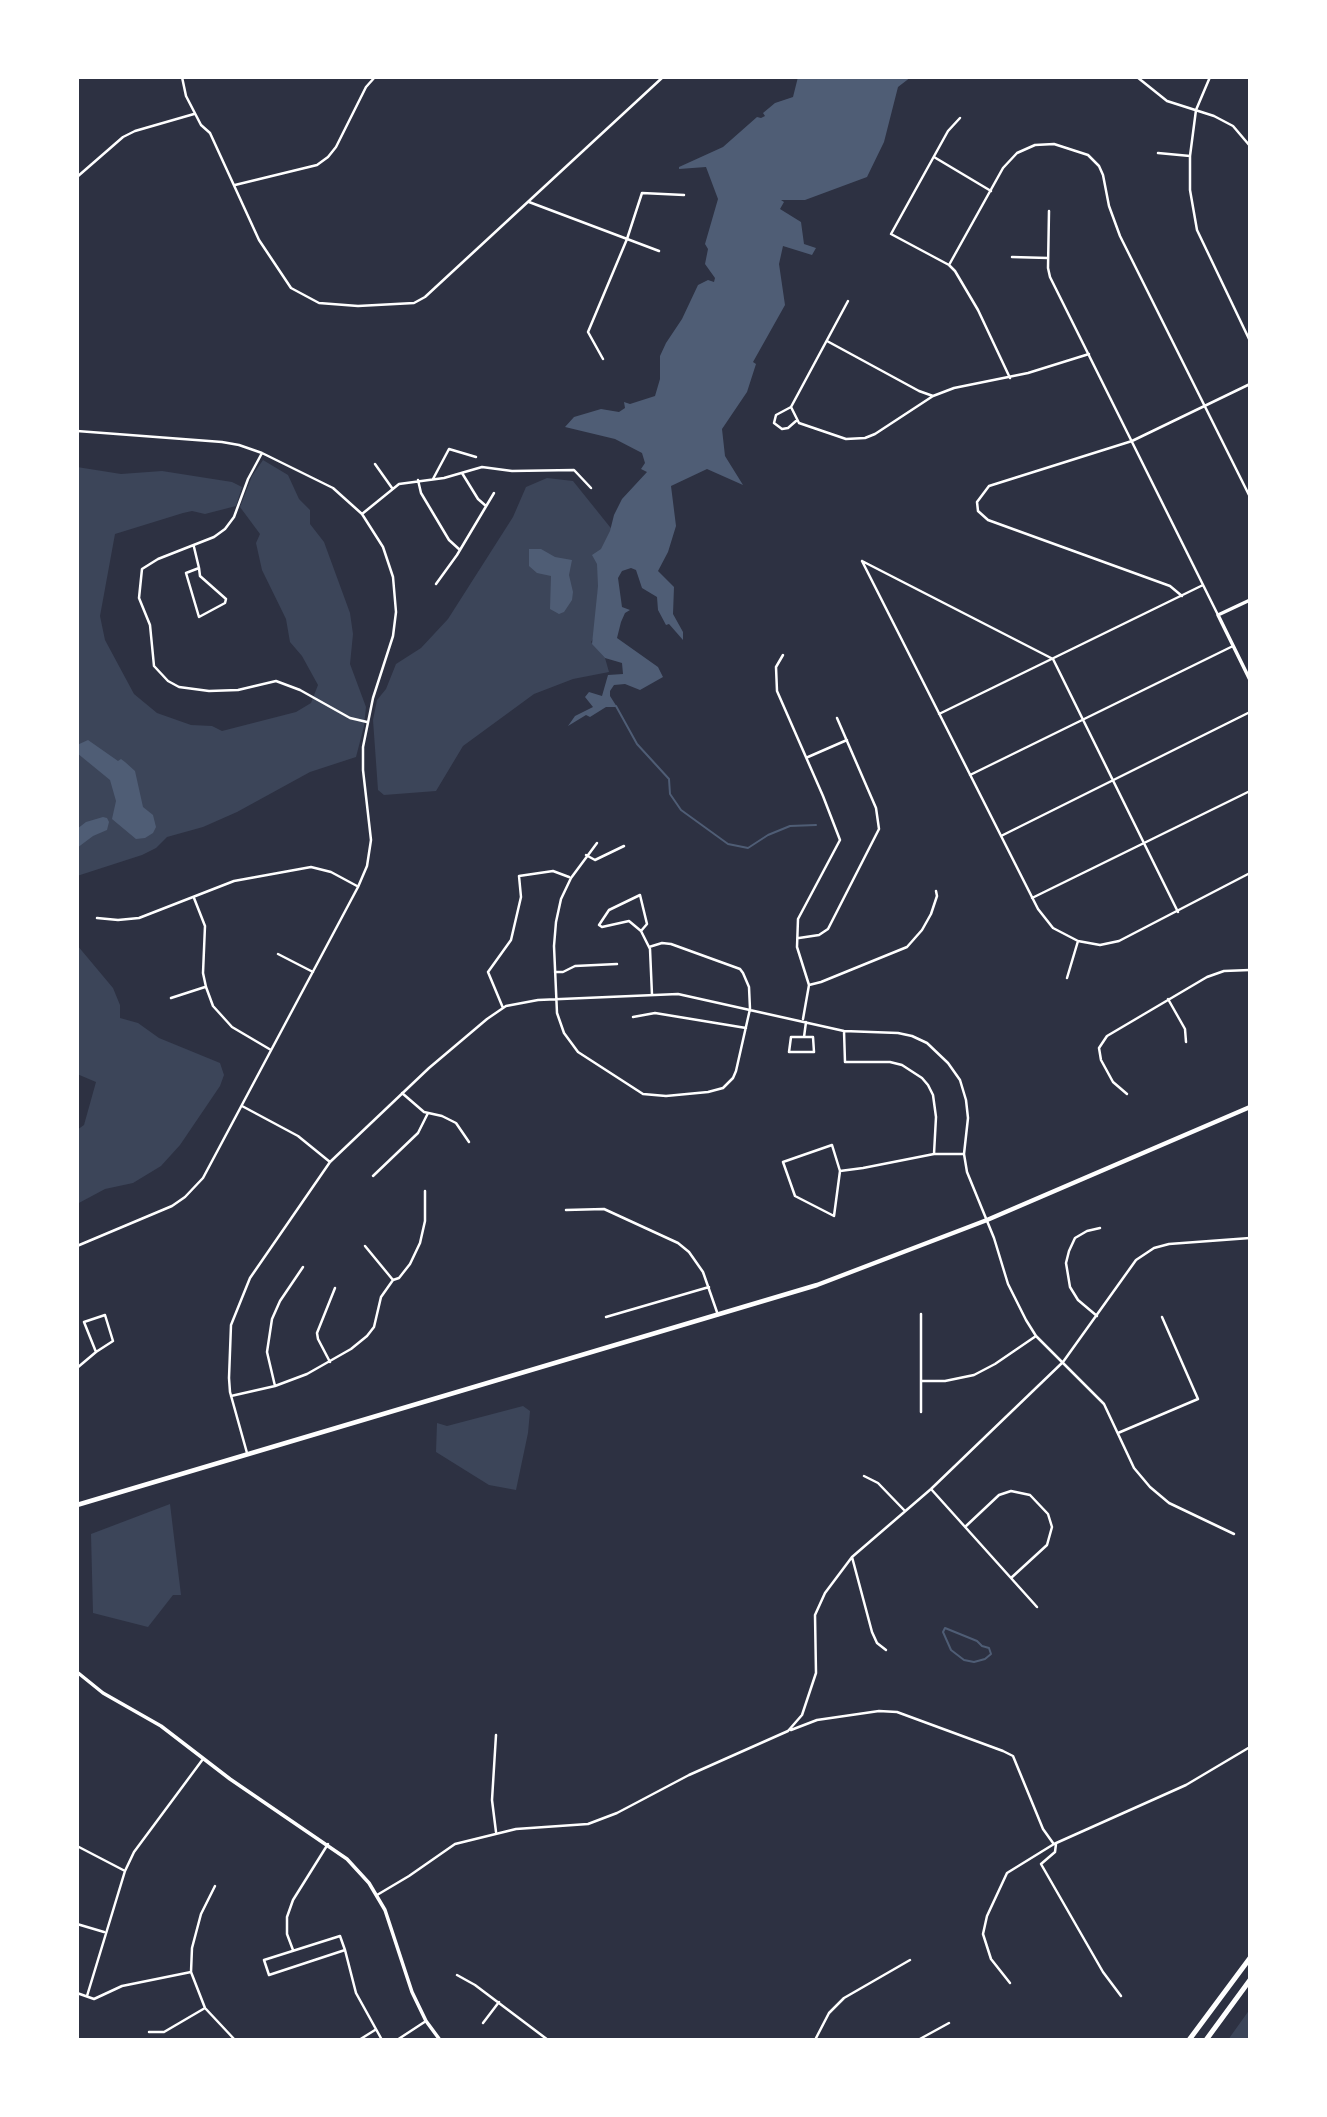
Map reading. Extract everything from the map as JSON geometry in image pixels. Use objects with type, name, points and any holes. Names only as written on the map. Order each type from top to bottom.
[{"type":"highway","points":[[1189,2040],[1250,1958]]},
{"type":"highway","points":[[1206,2040],[1250,1980]]},
{"type":"main road","points":[[77,1505],[817,1285],[987,1220],[1250,1107]]},
{"type":"street","points":[[182,77],[186,96],[195,114],[210,133],[259,240],[291,288],[308,299],[330,304],[371,306],[414,303],[436,289],[661,77]]},
{"type":"street","points":[[235,185],[317,165],[328,157],[336,147],[366,87],[375,77]]},
{"type":"street","points":[[1136,77],[1167,101],[1214,116],[1233,126],[1250,146]]},
{"type":"street","points":[[1210,77],[1196,110],[1190,156],[1190,190],[1196,230],[1250,341]]},
{"type":"street","points":[[77,177],[123,137],[195,114]]},
{"type":"street","points":[[960,118],[948,131],[891,234],[949,265],[967,289],[1010,378]]},
{"type":"street","points":[[949,265],[1009,160],[1017,153],[1035,145],[1054,144],[1079,150],[1094,160],[1103,175],[1109,206],[1120,236],[1250,497]]},
{"type":"street","points":[[1158,153],[1190,156]]},
{"type":"street","points":[[934,157],[991,191]]},
{"type":"street","points":[[603,359],[588,332],[627,239],[642,193],[684,195]]},
{"type":"street","points":[[529,202],[659,251]]},
{"type":"street","points":[[1049,211],[1050,277],[1250,680]]},
{"type":"street","points":[[1012,257],[1048,258]]},
{"type":"street","points":[[797,421],[782,429],[774,423],[776,415],[790,407],[848,301]]},
{"type":"street","points":[[827,341],[933,396]]},
{"type":"street","points":[[790,407],[797,421],[846,439],[865,439],[933,396],[985,380],[1010,378],[1089,354]]},
{"type":"street","points":[[1182,596],[1170,586],[988,520],[978,511],[977,502],[989,486],[1132,441],[1250,384]]},
{"type":"street","points":[[77,431],[222,442],[262,453],[333,488],[362,514],[383,547],[391,566],[396,600],[393,636],[367,722],[363,757],[370,848],[367,866],[358,887],[203,1178],[172,1206],[77,1247]]},
{"type":"street","points":[[433,480],[449,449],[476,457]]},
{"type":"street","points":[[262,453],[234,517],[214,537],[158,559],[142,569],[139,598],[150,625],[151,658],[158,673],[179,687],[209,691],[238,690],[276,681],[300,690],[350,718],[367,722]]},
{"type":"street","points":[[375,464],[392,488]]},
{"type":"street","points":[[362,514],[392,488],[418,480],[433,480],[488,467],[512,471],[574,470],[591,488]]},
{"type":"street","points":[[462,473],[478,499],[486,506]]},
{"type":"street","points":[[418,480],[421,493],[454,546],[460,550]]},
{"type":"street","points":[[436,584],[460,550],[494,492]]},
{"type":"street","points":[[194,547],[199,568],[200,576],[226,599],[225,603],[199,617],[186,573],[199,568]]},
{"type":"street","points":[[1178,912],[1053,659],[862,561],[1032,898],[1053,928],[1077,941],[1100,945],[1119,941],[1178,912],[1250,873]]},
{"type":"street","points":[[939,714],[1203,585]]},
{"type":"street","points":[[1218,615],[1250,600]]},
{"type":"street","points":[[970,775],[1233,646]]},
{"type":"street","points":[[783,655],[776,667],[777,691],[840,840],[798,919],[797,947],[809,985],[804,1037]]},
{"type":"street","points":[[1001,836],[1250,712]]},
{"type":"street","points":[[799,938],[820,934],[828,929],[879,829],[876,808],[837,718]]},
{"type":"street","points":[[807,758],[847,740]]},
{"type":"street","points":[[1032,898],[1250,791]]},
{"type":"street","points":[[597,843],[571,878],[555,922],[555,972],[561,1026],[573,1046],[584,1057],[643,1094],[666,1096],[723,1088],[736,1071],[750,1009],[749,986],[740,970],[671,944],[662,943],[649,947]]},
{"type":"street","points":[[586,855],[595,860],[624,846]]},
{"type":"street","points":[[97,918],[139,918],[246,878],[311,867],[331,872],[358,887]]},
{"type":"street","points":[[503,1008],[488,972],[511,940],[522,897],[519,876],[559,871],[571,878]]},
{"type":"street","points":[[809,985],[907,947],[922,930],[931,914],[937,897],[936,891]]},
{"type":"street","points":[[640,931],[647,924],[640,895],[609,910],[599,925],[602,927],[629,921],[640,931],[649,947],[652,995]]},
{"type":"street","points":[[194,898],[205,926],[202,964],[206,987],[214,1006],[226,1022],[240,1033],[271,1050]]},
{"type":"street","points":[[1067,978],[1077,941]]},
{"type":"street","points":[[278,954],[313,972]]},
{"type":"street","points":[[555,972],[563,972],[575,966],[617,964]]},
{"type":"street","points":[[1127,1094],[1117,1087],[1100,1054],[1101,1044],[1112,1032],[1216,973],[1250,970]]},
{"type":"street","points":[[171,998],[206,987]]},
{"type":"street","points":[[247,1453],[231,1396],[231,1325],[250,1278],[330,1162],[455,1045],[503,1008],[514,1003],[557,999],[684,995],[844,1031],[912,1036],[927,1043],[948,1063],[960,1080],[966,1100],[968,1118],[964,1154],[967,1172],[987,1220],[1013,1298],[1037,1336],[1104,1404],[1134,1468],[1168,1503],[1234,1534]]},
{"type":"street","points":[[1168,999],[1185,1029],[1186,1042]]},
{"type":"street","points":[[632,1017],[655,1013],[746,1028]]},
{"type":"street","points":[[844,1031],[845,1062],[890,1062],[902,1065],[928,1085],[935,1106],[934,1154]]},
{"type":"street","points":[[791,1037],[804,1037],[813,1037],[814,1052],[789,1052],[791,1037]]},
{"type":"street","points":[[402,1093],[420,1110],[456,1122],[469,1142]]},
{"type":"street","points":[[241,1106],[298,1136],[330,1162]]},
{"type":"street","points":[[373,1176],[418,1133],[428,1113]]},
{"type":"street","points":[[832,1145],[840,1171],[834,1216],[795,1196],[783,1162],[832,1145]]},
{"type":"street","points":[[840,1171],[934,1154],[964,1154]]},
{"type":"street","points":[[231,1396],[275,1386],[330,1362],[351,1349],[374,1327],[381,1297],[393,1280],[399,1278],[410,1264],[420,1243],[425,1221],[425,1191]]},
{"type":"street","points":[[566,1210],[604,1209],[678,1243],[696,1261],[709,1287],[718,1315]]},
{"type":"street","points":[[1097,1316],[1078,1300],[1070,1287],[1066,1263],[1075,1238],[1100,1228]]},
{"type":"street","points":[[788,1731],[802,1715],[816,1674],[816,1615],[825,1593],[852,1557],[930,1489],[1063,1362],[1136,1260],[1154,1248],[1169,1244],[1250,1238]]},
{"type":"street","points":[[365,1246],[393,1280]]},
{"type":"street","points":[[275,1386],[267,1352],[272,1319],[280,1301],[303,1266]]},
{"type":"street","points":[[607,1317],[709,1287]]},
{"type":"street","points":[[330,1362],[317,1333],[335,1288]]},
{"type":"street","points":[[921,1314],[921,1412]]},
{"type":"street","points":[[77,1368],[113,1341],[105,1315],[84,1322],[96,1352]]},
{"type":"street","points":[[1118,1433],[1198,1399],[1162,1317]]},
{"type":"street","points":[[921,1381],[944,1381],[974,1375],[1037,1336]]},
{"type":"street","points":[[864,1476],[878,1483],[905,1511]]},
{"type":"street","points":[[930,1489],[1037,1607]]},
{"type":"street","points":[[965,1527],[999,1495],[1011,1491],[1030,1495],[1048,1514],[1051,1534],[1047,1545],[1011,1578]]},
{"type":"street","points":[[852,1557],[872,1632],[877,1643],[886,1650]]},
{"type":"street","points":[[77,1672],[103,1693],[161,1726],[203,1759],[347,1859],[377,1895],[390,1922],[412,1992],[426,2021],[440,2040]]},
{"type":"street","points":[[377,1895],[455,1844],[496,1832],[588,1824],[817,1720],[879,1711],[897,1712],[1013,1756],[1043,1829],[1055,1844],[1055,1852],[1041,1864],[1103,1972],[1121,1996]]},
{"type":"street","points":[[496,1735],[492,1800],[496,1832]]},
{"type":"street","points":[[1010,1983],[991,1959],[983,1934],[987,1916],[1007,1873],[1055,1844],[1154,1797],[1186,1785],[1250,1746]]},
{"type":"street","points":[[87,1996],[125,1871],[142,1839],[203,1759]]},
{"type":"street","points":[[293,1950],[287,1934],[287,1917],[293,1900],[328,1844]]},
{"type":"street","points":[[77,1846],[125,1871]]},
{"type":"street","points":[[215,1886],[199,1920],[192,1948],[191,1972],[205,2008],[235,2040]]},
{"type":"street","points":[[77,1924],[106,1932]]},
{"type":"street","points":[[345,1950],[269,1975],[264,1959],[340,1936],[345,1950],[356,1993],[382,2040]]},
{"type":"street","points":[[815,2040],[829,2013],[844,1998],[910,1960]]},
{"type":"street","points":[[77,1993],[94,1999],[122,1986],[191,1972]]},
{"type":"street","points":[[457,1975],[547,2040]]},
{"type":"street","points":[[483,2024],[499,2003]]},
{"type":"street","points":[[149,2032],[164,2032],[205,2008]]},
{"type":"street","points":[[397,2040],[426,2021]]},
{"type":"street","points":[[918,2040],[949,2023]]},
{"type":"street","points":[[359,2040],[375,2030]]},
{"type":"shaded area","points":[[798,77],[911,77],[898,87],[884,142],[867,177],[805,200],[781,200],[784,202],[780,209],[801,222],[804,244],[816,248],[812,255],[783,246],[779,264],[785,305],[753,362],[756,364],[747,392],[722,429],[725,456],[743,485],[707,469],[671,486],[676,526],[668,552],[658,571],[674,587],[673,614],[683,632],[683,640],[669,624],[666,625],[658,610],[657,597],[642,588],[636,570],[631,568],[622,571],[618,578],[622,607],[630,610],[625,613],[617,638],[658,667],[663,677],[640,690],[625,684],[614,685],[610,696],[617,707],[606,707],[568,726],[575,716],[593,707],[585,697],[589,692],[602,696],[608,675],[623,674],[622,663],[605,658],[592,644],[598,586],[597,564],[592,555],[601,549],[622,499],[647,472],[641,469],[645,463],[642,453],[615,439],[565,427],[574,417],[601,409],[619,412],[625,408],[624,402],[630,404],[655,396],[660,379],[660,356],[666,343],[682,319],[698,285],[708,280],[714,282],[715,278],[705,264],[708,249],[705,244],[718,199],[706,167],[679,167],[723,147],[757,117],[765,116],[763,113],[775,103],[793,97]]},
{"type":"shaded area","points":[[263,460],[288,475],[299,499],[310,510],[310,524],[324,542],[350,613],[353,634],[350,664],[366,707],[356,757],[310,772],[237,812],[203,827],[167,837],[156,848],[142,855],[77,876],[77,467],[121,474],[162,471],[232,482],[242,487],[236,506],[205,514],[192,511],[183,513],[115,534],[100,616],[105,640],[134,694],[157,713],[191,725],[212,726],[222,731],[296,712],[311,703],[318,685],[302,656],[290,642],[286,619],[262,570],[256,543],[260,534],[240,507],[252,476]]},
{"type":"shaded area","points":[[547,478],[573,481],[614,532],[598,591],[595,636],[591,642],[605,658],[609,672],[573,679],[534,694],[463,746],[436,791],[384,795],[378,790],[373,720],[377,700],[386,689],[396,664],[421,648],[448,619],[513,517],[526,487]]},
{"type":"shaded area","points":[[529,549],[541,549],[555,557],[572,560],[569,575],[572,600],[564,612],[559,614],[550,609],[551,576],[537,573],[529,566]]},
{"type":"shaded area","points":[[88,740],[118,761],[121,759],[135,771],[143,807],[153,815],[156,827],[153,833],[136,839],[112,819],[116,801],[110,780],[77,753],[77,745]]},
{"type":"shaded area","points":[[103,817],[109,822],[107,830],[77,848],[77,829],[86,822]]},
{"type":"shaded area","points":[[77,945],[113,988],[120,1005],[120,1018],[138,1023],[159,1038],[220,1063],[224,1075],[220,1086],[180,1145],[161,1166],[133,1183],[105,1189],[77,1204],[77,1130],[84,1125],[96,1082],[77,1074]]},
{"type":"shaded area","points":[[523,1406],[530,1411],[516,1490],[489,1485],[436,1452],[437,1423],[447,1426]]},
{"type":"shaded area","points":[[170,1504],[181,1595],[173,1595],[148,1627],[93,1613],[91,1534]]},
{"type":"shaded area","points":[[1250,2009],[1250,2040],[1229,2040],[1230,2037]]},
{"type":"waterway","points":[[616,706],[637,744],[669,779],[670,794],[681,810],[728,844],[748,848],[768,835],[790,826],[816,825]]},
{"type":"waterway","points":[[945,1628],[977,1641],[989,1648],[991,1654],[974,1662],[964,1660],[951,1650],[943,1632],[945,1628]]}]
